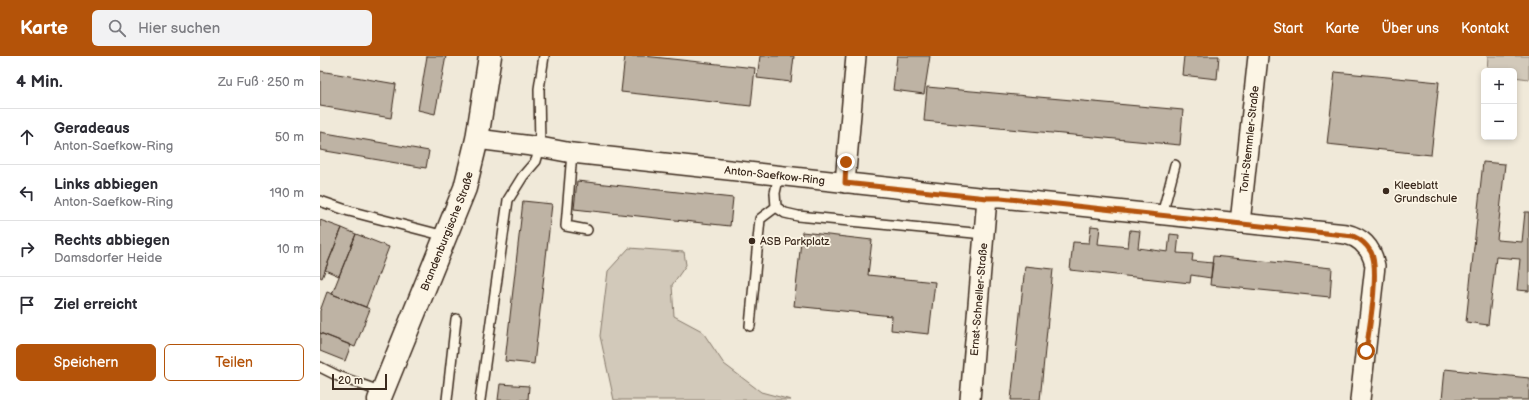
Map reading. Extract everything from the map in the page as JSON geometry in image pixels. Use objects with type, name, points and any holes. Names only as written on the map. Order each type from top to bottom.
[{"type":"street","name":"Brandenburgische Straße","points":[[381,396],[464,188],[477,139],[490,56]]},
{"type":"street","points":[[845,183],[856,56]]},
{"type":"street","name":"Toni-Stemmler-Straße","points":[[1240,223],[1258,56]]},
{"type":"street","name":"Anton-Saefkow-Ring","points":[[477,139],[540,147],[572,153],[845,183],[1346,234],[1358,238],[1371,252],[1375,266],[1360,400]]},
{"type":"street","name":"Ernst-Schneller-Straße","points":[[970,400],[987,198]]},
{"type":"lane","points":[[480,400],[508,200],[523,176],[536,162],[540,147],[539,89],[544,56]]},
{"type":"lane","points":[[572,153],[566,226],[587,230]]},
{"type":"lane","points":[[1162,215],[1175,165]]},
{"type":"lane","points":[[776,207],[775,193],[779,175]]},
{"type":"lane","points":[[320,201],[349,211],[445,236]]},
{"type":"lane","points":[[776,207],[785,213],[798,216],[984,234]]},
{"type":"lane","points":[[750,326],[760,219],[776,207]]},
{"type":"lane","points":[[447,400],[456,319]]},
{"type":"lane","points":[[320,367],[381,396]]},
{"type":"shaded area","points":[[1488,56],[1529,56],[1529,79],[1517,77],[1517,68],[1487,68]]},
{"type":"shaded area","points":[[629,248],[684,252],[686,265],[672,285],[674,316],[702,331],[724,364],[761,392],[791,400],[614,400],[600,336],[608,271]]},
{"type":"building","points":[[427,56],[446,56],[435,114],[418,110]]},
{"type":"building","points":[[625,56],[644,56],[755,68],[751,106],[621,92]]},
{"type":"building","points":[[760,56],[794,56],[791,82],[757,78]]},
{"type":"building","points":[[897,56],[930,56],[924,94],[893,90]]},
{"type":"building","points":[[1184,56],[1219,56],[1217,79],[1182,75]]},
{"type":"building","points":[[320,71],[396,84],[391,118],[320,106]]},
{"type":"building","points":[[1335,72],[1439,82],[1431,155],[1327,144]]},
{"type":"building","points":[[927,87],[1183,110],[1180,145],[924,121]]},
{"type":"building","points":[[320,132],[429,151],[426,168],[320,150]]},
{"type":"building","points":[[1483,162],[1505,164],[1497,240],[1522,242],[1525,212],[1529,212],[1529,291],[1517,290],[1520,259],[1496,257],[1488,325],[1466,322]]},
{"type":"building","points":[[577,181],[733,198],[730,226],[574,209]]},
{"type":"building","points":[[523,201],[552,204],[534,364],[505,361]]},
{"type":"building","points":[[320,220],[342,228],[322,278],[320,277]]},
{"type":"building","points":[[1091,226],[1100,227],[1098,244],[1128,247],[1130,230],[1140,231],[1138,248],[1168,252],[1170,234],[1179,235],[1177,253],[1193,254],[1192,261],[1213,263],[1211,278],[1191,275],[1190,283],[1070,270],[1073,242],[1089,243]]},
{"type":"building","points":[[342,228],[356,234],[339,276],[325,270]]},
{"type":"building","points":[[802,232],[872,240],[868,275],[935,282],[929,334],[891,330],[892,316],[794,306]]},
{"type":"building","points":[[356,234],[389,247],[366,307],[332,294]]},
{"type":"building","points":[[1213,256],[1332,268],[1330,297],[1210,285]]},
{"type":"building","points":[[1025,266],[1053,269],[1040,400],[1011,400]]},
{"type":"building","points":[[327,292],[370,309],[355,347],[320,333],[320,311]]},
{"type":"building","points":[[320,333],[351,345],[345,361],[320,351]]},
{"type":"building","points":[[1445,369],[1529,378],[1529,400],[1442,400]]},
{"type":"building","points":[[500,384],[529,386],[528,400],[498,400]]},
{"type":"place","name":"Kleeblatt Grundschule","points":[[1386,191]]},
{"type":"place","name":"ASB Parkplatz","points":[[752,241]]},
{"type":"route","points":[[846,162],[845,183],[987,198],[1001,198],[1346,234],[1353,236],[1358,238],[1368,247],[1374,259],[1375,266],[1366,351]]}]
